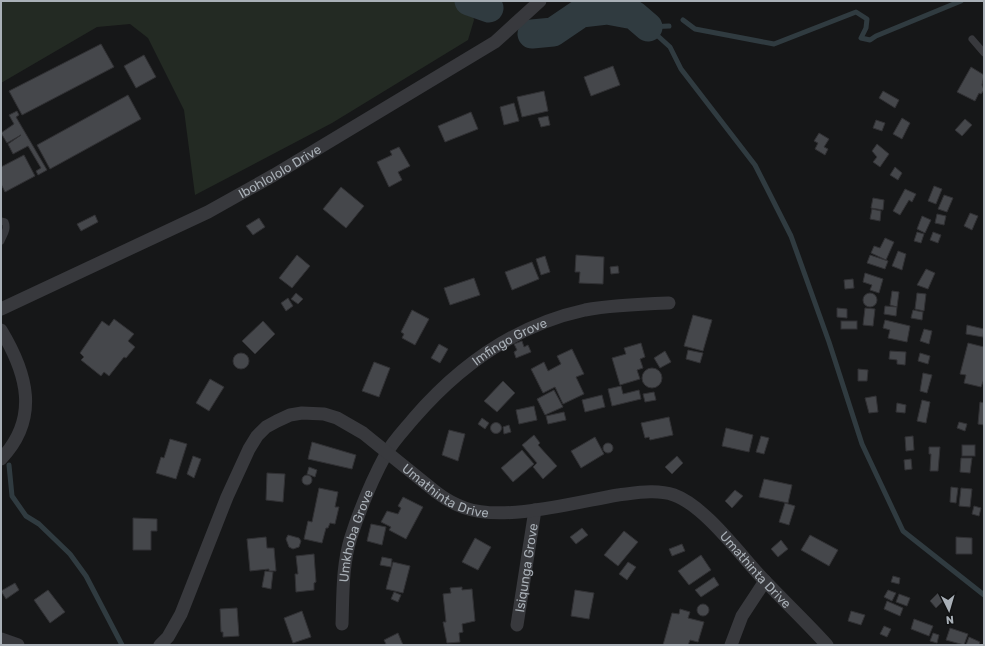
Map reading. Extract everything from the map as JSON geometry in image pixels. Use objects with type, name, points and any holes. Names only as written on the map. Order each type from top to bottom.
[{"type":"street","name":"Ibohlololo Drive","points":[[1,309],[208,212],[274,175],[495,42],[540,1]]},
{"type":"street","name":"Imfingo Grove","points":[[387,453],[424,408],[468,365],[523,331],[584,310],[628,305],[669,303]]},
{"type":"street","points":[[1,330],[21,370],[26,399],[23,423],[18,436],[1,459]]},
{"type":"street","name":"Umathinta Drive","points":[[160,645],[168,637],[181,614],[227,497],[249,449],[257,436],[266,427],[290,415],[302,413],[324,414],[352,425],[436,492],[450,502],[466,508],[488,512],[535,510],[640,492],[664,492],[675,495],[686,500],[705,516],[765,581],[828,645]]},
{"type":"street","name":"Umkhoba Grove","points":[[342,624],[343,590],[351,538],[368,493],[387,453]]},
{"type":"street","name":"Isiqunga Grove","points":[[517,625],[535,510]]},
{"type":"street","points":[[731,645],[742,616],[765,581]]},
{"type":"street","points":[[1,639],[18,645]]},
{"type":"lane","points":[[972,39],[984,53]]},
{"type":"lane","points":[[1,220],[5,222],[7,226],[1,241]]},
{"type":"shaded area","points":[[1,1],[470,1],[474,20],[468,40],[332,123],[195,195],[184,110],[148,38],[130,24],[97,27],[1,83]]},
{"type":"building","points":[[101,44],[114,67],[22,115],[9,91]]},
{"type":"building","points":[[144,55],[156,77],[136,88],[124,66]]},
{"type":"building","points":[[613,66],[620,85],[591,96],[584,77]]},
{"type":"building","points":[[971,67],[984,75],[982,85],[984,90],[981,94],[979,93],[975,101],[957,92]]},
{"type":"building","points":[[544,91],[548,111],[522,117],[517,97]]},
{"type":"building","points":[[883,91],[899,100],[895,108],[879,98]]},
{"type":"building","points":[[128,95],[141,119],[50,169],[37,145]]},
{"type":"building","points":[[514,103],[519,121],[504,125],[500,107]]},
{"type":"building","points":[[17,111],[19,115],[16,117],[47,170],[38,175],[36,171],[41,168],[28,146],[13,154],[8,144],[21,135],[7,143],[1,133],[14,124],[9,115]]},
{"type":"building","points":[[471,112],[478,129],[445,142],[438,126]]},
{"type":"building","points":[[548,116],[550,125],[541,127],[538,118]]},
{"type":"building","points":[[902,118],[910,123],[902,139],[893,134]]},
{"type":"building","points":[[965,119],[972,125],[962,136],[955,130]]},
{"type":"building","points":[[876,120],[885,123],[882,131],[873,128]]},
{"type":"building","points":[[819,133],[829,139],[824,147],[828,149],[825,155],[815,149],[818,143],[814,141]]},
{"type":"building","points":[[877,144],[889,154],[880,167],[873,162],[877,157],[872,151]]},
{"type":"building","points":[[399,147],[410,166],[398,172],[402,180],[389,187],[377,162],[392,155],[390,151]]},
{"type":"building","points":[[24,155],[35,176],[5,192],[1,184],[1,167]]},
{"type":"building","points":[[895,167],[902,173],[898,180],[890,175]]},
{"type":"building","points":[[934,186],[942,189],[936,204],[928,201]]},
{"type":"building","points":[[341,187],[364,206],[346,228],[323,209]]},
{"type":"building","points":[[905,189],[916,194],[912,202],[909,200],[900,215],[893,211]]},
{"type":"building","points":[[944,195],[953,198],[947,212],[938,209]]},
{"type":"building","points":[[873,198],[884,200],[883,210],[871,208]]},
{"type":"building","points":[[872,209],[881,211],[880,221],[870,219]]},
{"type":"building","points":[[970,213],[978,216],[972,230],[964,226]]},
{"type":"building","points":[[937,214],[946,216],[944,225],[935,223]]},
{"type":"building","points":[[95,215],[98,222],[81,231],[77,224]]},
{"type":"building","points":[[922,216],[931,220],[925,233],[917,229]]},
{"type":"building","points":[[259,218],[265,227],[253,235],[246,226]]},
{"type":"building","points":[[917,232],[924,234],[921,243],[914,241]]},
{"type":"building","points":[[933,232],[941,235],[938,243],[930,240]]},
{"type":"building","points":[[885,238],[894,242],[886,260],[871,253],[874,246],[880,248]]},
{"type":"building","points":[[898,251],[906,254],[902,270],[892,266]]},
{"type":"building","points":[[297,255],[310,266],[292,288],[279,278]]},
{"type":"building","points":[[576,255],[604,257],[603,284],[579,283],[580,272],[575,272]]},
{"type":"building","points":[[870,255],[888,261],[885,269],[867,263]]},
{"type":"building","points":[[545,256],[550,272],[541,275],[536,259]]},
{"type":"building","points":[[532,262],[539,279],[512,290],[505,272]]},
{"type":"building","points":[[618,266],[619,273],[611,274],[610,267]]},
{"type":"building","points":[[926,269],[935,273],[928,289],[917,285]]},
{"type":"building","points":[[865,273],[883,279],[879,293],[870,290],[872,285],[863,282]]},
{"type":"building","points":[[474,278],[480,295],[450,305],[444,288]]},
{"type":"building","points":[[853,279],[854,288],[845,289],[844,280]]},
{"type":"building","points":[[892,291],[899,292],[897,307],[890,305]]},
{"type":"building","points":[[296,293],[303,299],[298,304],[291,299]]},
{"type":"building","points":[[867,293],[873,293],[877,297],[877,303],[873,307],[867,307],[863,303],[863,297]]},
{"type":"building","points":[[917,293],[926,294],[924,311],[915,309]]},
{"type":"building","points":[[288,298],[293,306],[286,311],[281,303]]},
{"type":"building","points":[[885,306],[897,307],[896,316],[884,314]]},
{"type":"building","points":[[837,308],[847,309],[847,318],[837,317]]},
{"type":"building","points":[[865,308],[875,309],[873,326],[863,325]]},
{"type":"building","points":[[412,310],[429,319],[415,345],[402,338],[404,334],[401,332]]},
{"type":"building","points":[[913,310],[923,312],[922,320],[911,318]]},
{"type":"building","points":[[693,315],[712,320],[703,351],[684,346]]},
{"type":"building","points":[[114,319],[134,334],[128,341],[135,347],[126,358],[124,357],[109,376],[104,372],[101,376],[81,360],[84,357],[80,353],[102,321],[109,326]]},
{"type":"building","points":[[885,320],[910,326],[907,342],[888,338],[890,330],[883,328]]},
{"type":"building","points":[[263,321],[275,334],[255,354],[242,341]]},
{"type":"building","points":[[841,321],[857,321],[857,329],[841,329]]},
{"type":"building","points":[[967,325],[984,329],[983,337],[966,334]]},
{"type":"building","points":[[924,329],[932,331],[929,344],[920,341]]},
{"type":"building","points":[[522,341],[524,347],[528,345],[531,352],[516,358],[514,352],[517,350],[514,344]]},
{"type":"building","points":[[641,343],[645,357],[640,359],[643,368],[637,370],[640,379],[620,385],[612,358],[626,354],[624,348]]},
{"type":"building","points":[[968,343],[984,347],[984,379],[981,387],[964,383],[966,375],[960,374]]},
{"type":"building","points":[[439,344],[448,349],[440,363],[431,358]]},
{"type":"building","points":[[572,349],[584,374],[576,377],[584,394],[563,404],[555,387],[543,393],[531,369],[544,362],[548,371],[561,364],[557,356]]},
{"type":"building","points":[[688,350],[703,353],[700,363],[686,359]]},
{"type":"building","points":[[665,351],[671,362],[660,368],[654,358]]},
{"type":"building","points":[[890,351],[906,352],[905,365],[897,364],[897,360],[889,359]]},
{"type":"building","points":[[238,353],[244,353],[249,358],[247,367],[244,369],[238,369],[233,364],[233,358]]},
{"type":"building","points":[[920,353],[930,356],[928,364],[918,361]]},
{"type":"building","points":[[374,362],[390,368],[379,397],[362,391]]},
{"type":"building","points":[[648,368],[656,368],[662,374],[662,382],[656,388],[648,388],[642,382],[642,374]]},
{"type":"building","points":[[858,369],[868,370],[867,381],[858,381]]},
{"type":"building","points":[[923,373],[932,375],[927,393],[920,391]]},
{"type":"building","points":[[210,379],[224,387],[209,411],[196,403]]},
{"type":"building","points":[[503,381],[515,393],[497,412],[484,401]]},
{"type":"building","points":[[621,386],[623,394],[639,390],[641,399],[612,406],[608,389]]},
{"type":"building","points":[[554,390],[563,407],[545,415],[537,399]]},
{"type":"building","points":[[654,392],[656,400],[645,402],[643,394]]},
{"type":"building","points":[[602,395],[605,407],[585,412],[582,400]]},
{"type":"building","points":[[876,396],[878,412],[869,413],[865,398]]},
{"type":"building","points":[[922,400],[930,402],[926,423],[917,421]]},
{"type":"building","points":[[980,402],[984,403],[984,425],[978,424]]},
{"type":"building","points":[[897,403],[906,405],[905,413],[896,412]]},
{"type":"building","points":[[534,406],[537,420],[519,424],[516,410]]},
{"type":"building","points":[[564,412],[566,420],[548,424],[546,416]]},
{"type":"building","points":[[669,417],[673,435],[650,440],[649,437],[645,438],[641,423]]},
{"type":"building","points":[[482,418],[489,423],[485,429],[478,424]]},
{"type":"building","points":[[496,422],[500,424],[502,428],[500,432],[496,434],[492,432],[490,428],[492,424]]},
{"type":"building","points":[[959,422],[967,424],[965,431],[957,428]]},
{"type":"building","points":[[509,425],[511,432],[504,434],[503,427]]},
{"type":"building","points":[[726,428],[753,435],[749,452],[722,446]]},
{"type":"building","points":[[449,430],[465,434],[458,461],[442,455]]},
{"type":"building","points":[[534,435],[540,443],[538,445],[557,466],[543,479],[533,467],[537,463],[522,445]]},
{"type":"building","points":[[761,436],[769,438],[764,454],[756,452]]},
{"type":"building","points":[[913,436],[914,450],[906,451],[905,437]]},
{"type":"building","points":[[595,437],[604,454],[581,468],[571,451]]},
{"type":"building","points":[[170,439],[187,444],[176,479],[156,473],[161,457],[164,458]]},
{"type":"building","points":[[312,442],[356,455],[352,469],[308,459]]},
{"type":"building","points":[[608,443],[613,448],[608,453],[603,448]]},
{"type":"building","points":[[962,445],[975,445],[975,456],[962,456]]},
{"type":"building","points":[[929,447],[940,447],[938,471],[930,471],[931,454],[929,454]]},
{"type":"building","points":[[522,450],[534,464],[513,482],[501,468]]},
{"type":"building","points":[[193,456],[201,459],[194,478],[187,474]]},
{"type":"building","points":[[677,456],[683,463],[672,474],[665,467]]},
{"type":"building","points":[[961,458],[972,458],[970,473],[960,472]]},
{"type":"building","points":[[911,459],[912,469],[905,470],[904,460]]},
{"type":"building","points":[[309,467],[317,470],[315,477],[307,474]]},
{"type":"building","points":[[267,473],[285,474],[283,502],[266,500]]},
{"type":"building","points":[[305,475],[309,475],[312,480],[309,485],[305,485],[302,482],[302,478]]},
{"type":"building","points":[[764,479],[792,485],[788,503],[759,497]]},
{"type":"building","points":[[951,487],[958,488],[956,503],[950,502]]},
{"type":"building","points":[[319,488],[338,492],[335,507],[339,507],[335,524],[330,523],[328,528],[326,528],[322,543],[304,539],[308,521],[312,522]]},
{"type":"building","points":[[961,488],[972,489],[970,507],[959,506]]},
{"type":"building","points":[[735,490],[743,496],[732,508],[725,501]]},
{"type":"building","points":[[403,497],[423,507],[406,539],[389,530],[391,527],[381,522],[387,511],[398,514],[401,508],[398,506]]},
{"type":"building","points":[[785,503],[795,506],[789,525],[779,522]]},
{"type":"building","points":[[974,506],[981,508],[979,516],[972,514]]},
{"type":"building","points":[[133,518],[157,519],[157,531],[151,531],[151,550],[133,550]]},
{"type":"building","points":[[371,524],[386,527],[382,545],[367,541]]},
{"type":"building","points":[[582,528],[588,535],[576,544],[570,537]]},
{"type":"building","points":[[624,531],[638,542],[618,566],[604,555]]},
{"type":"building","points":[[288,535],[299,538],[301,541],[299,547],[293,549],[289,547],[286,539]]},
{"type":"building","points":[[810,535],[838,550],[829,566],[801,550]]},
{"type":"building","points":[[266,537],[267,548],[274,548],[276,571],[269,571],[269,569],[250,571],[247,539]]},
{"type":"building","points":[[956,537],[972,538],[972,554],[956,554]]},
{"type":"building","points":[[475,538],[491,547],[478,570],[462,562]]},
{"type":"building","points":[[781,540],[788,549],[778,557],[771,549]]},
{"type":"building","points":[[682,544],[685,551],[672,556],[669,549]]},
{"type":"building","points":[[314,554],[316,582],[314,583],[314,590],[296,592],[295,574],[298,574],[296,556]]},
{"type":"building","points":[[701,555],[711,570],[689,585],[678,571]]},
{"type":"building","points":[[382,557],[392,559],[391,567],[380,565]]},
{"type":"building","points":[[393,562],[410,566],[403,593],[386,589]]},
{"type":"building","points":[[628,562],[636,567],[627,580],[619,574]]},
{"type":"building","points":[[265,571],[273,572],[271,589],[262,587]]},
{"type":"building","points":[[893,576],[900,578],[899,584],[891,582]]},
{"type":"building","points":[[714,577],[719,585],[701,597],[695,590]]},
{"type":"building","points":[[15,583],[19,590],[6,599],[1,591]]},
{"type":"building","points":[[462,587],[462,590],[472,589],[475,621],[462,624],[463,632],[459,633],[460,642],[447,643],[443,622],[446,622],[443,594],[451,593],[450,588]]},
{"type":"building","points":[[48,590],[65,612],[50,623],[34,600]]},
{"type":"building","points":[[575,590],[594,593],[589,619],[571,616]]},
{"type":"building","points":[[888,590],[896,593],[892,601],[884,597]]},
{"type":"building","points":[[394,592],[401,595],[398,602],[391,599]]},
{"type":"building","points":[[938,593],[944,600],[936,608],[930,601]]},
{"type":"building","points":[[899,594],[910,598],[907,606],[896,602]]},
{"type":"building","points":[[887,601],[903,608],[900,616],[884,609]]},
{"type":"building","points":[[701,604],[705,604],[709,610],[705,616],[701,616],[697,612],[697,608]]},
{"type":"building","points":[[237,608],[239,636],[223,637],[223,632],[221,632],[220,609]]},
{"type":"building","points":[[680,609],[690,612],[688,618],[704,622],[698,642],[690,640],[688,645],[663,645],[672,613],[679,614]]},
{"type":"building","points":[[302,611],[311,637],[293,643],[284,618]]},
{"type":"building","points":[[851,611],[865,615],[861,625],[848,621]]},
{"type":"building","points":[[914,619],[933,626],[929,636],[911,629]]},
{"type":"building","points":[[884,626],[891,629],[887,637],[880,634]]},
{"type":"building","points":[[950,628],[968,634],[964,645],[946,640]]},
{"type":"building","points":[[398,633],[403,645],[384,645],[386,644],[384,640]]},
{"type":"building","points":[[933,633],[939,635],[937,643],[930,641]]},
{"type":"building","points":[[969,637],[980,642],[979,645],[966,645]]},
{"type":"waterway","points":[[469,1],[489,8]]},
{"type":"waterway","points":[[683,20],[695,29],[774,44],[856,12],[867,19],[866,28],[861,38],[870,40],[876,36],[961,1]]},
{"type":"waterway","points":[[532,34],[553,32],[581,13],[607,10],[634,15],[648,27]]},
{"type":"waterway","points":[[648,27],[669,26]]},
{"type":"waterway","points":[[648,27],[670,47],[681,69],[755,165],[791,236],[829,342],[862,444],[903,531],[984,595]]},
{"type":"waterway","points":[[9,465],[12,496],[26,516],[39,524],[70,554],[86,576],[122,645]]}]
